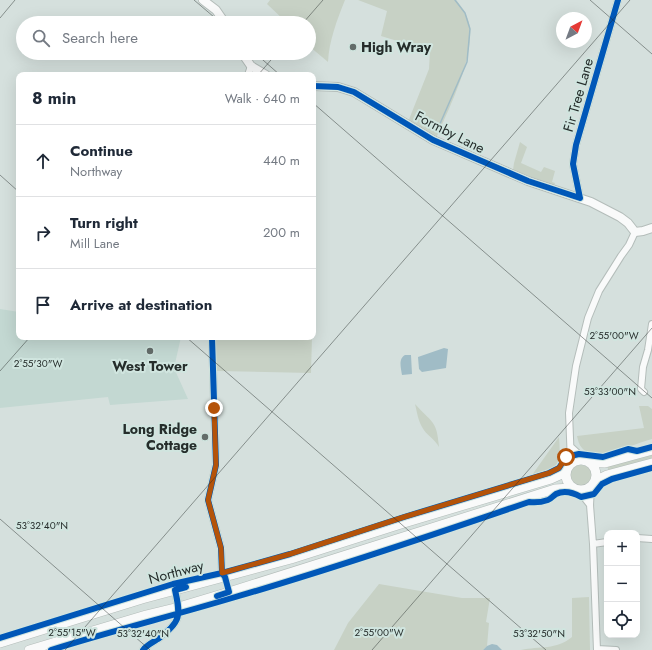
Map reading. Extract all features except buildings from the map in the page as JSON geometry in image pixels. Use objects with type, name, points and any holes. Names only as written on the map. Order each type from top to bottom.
[{"type":"highway","points":[[575,489],[566,480],[568,467],[575,461],[605,463],[652,450]]},
{"type":"highway","points":[[587,461],[595,471],[593,484]]},
{"type":"highway","points":[[29,650],[229,592],[555,489],[587,490],[607,475],[652,463]]},
{"type":"highway","name":"Northway","points":[[0,643],[175,590],[291,558],[551,479],[562,474],[568,467]]},
{"type":"highway","points":[[225,577],[229,592]]},
{"type":"main road","points":[[203,0],[216,10],[221,16]]},
{"type":"main road","points":[[247,60],[251,66],[261,72]]},
{"type":"main road","name":"Formby Lane","points":[[316,86],[338,87],[354,92],[433,140],[528,181],[580,198],[620,217],[628,223],[635,232]]},
{"type":"main road","points":[[635,232],[652,228]]},
{"type":"street","name":"Fir Tree Lane","points":[[580,198],[573,164],[576,144],[618,0]]},
{"type":"street","points":[[249,72],[251,66]]},
{"type":"street","points":[[568,467],[571,447],[569,409],[576,366],[588,318],[599,291],[629,245],[635,232]]},
{"type":"street","points":[[640,391],[643,367],[648,350],[652,324]]},
{"type":"street","points":[[212,340],[216,465],[208,500],[221,548],[222,573],[225,577]]},
{"type":"street","points":[[571,447],[587,461]]},
{"type":"street","points":[[593,484],[590,505],[597,650],[616,650]]},
{"type":"street","points":[[575,489],[590,505]]},
{"type":"street","points":[[640,538],[652,539]]},
{"type":"street","points":[[593,544],[604,542]]},
{"type":"street","points":[[143,650],[174,624],[179,617],[179,607],[175,590]]},
{"type":"shaded area","points":[[270,0],[345,0],[336,23],[328,62],[316,52],[316,16],[280,16],[267,4]]},
{"type":"shaded area","points":[[358,0],[456,0],[466,14],[470,30],[470,43],[467,57],[458,87],[435,141],[408,122],[429,69],[430,51],[381,36],[387,11]]},
{"type":"shaded area","points":[[520,142],[527,147],[521,163],[541,172],[544,167],[555,171],[552,182],[555,183],[554,186],[513,170]]},
{"type":"shaded area","points":[[0,309],[16,312],[16,340],[180,340],[174,368],[188,399],[110,405],[108,397],[0,408]]},
{"type":"shaded area","points":[[216,340],[312,340],[311,373],[217,371]]},
{"type":"shaded area","points":[[415,404],[433,422],[437,432],[439,447],[422,427]]},
{"type":"shaded area","points":[[639,406],[648,406],[652,409],[652,439],[606,453],[588,452],[581,447],[577,436],[644,428]]},
{"type":"shaded area","points":[[559,437],[560,454],[557,464],[548,470],[532,475]]},
{"type":"shaded area","points":[[652,454],[652,460],[609,471],[607,466]]},
{"type":"shaded area","points":[[581,465],[589,468],[592,476],[589,484],[581,487],[573,484],[570,476],[573,468]]},
{"type":"shaded area","points":[[379,584],[462,598],[490,598],[486,622],[489,623],[487,646],[483,650],[334,650],[348,623]]},
{"type":"shaded area","points":[[589,597],[590,650],[521,650],[554,646],[572,637],[572,598]]},
{"type":"water","points":[[444,348],[448,349],[446,368],[422,372],[419,369],[418,357]]},
{"type":"water","points":[[405,355],[411,355],[412,374],[402,375],[401,359]]},
{"type":"water","points":[[492,644],[497,645],[502,650],[483,650]]},
{"type":"waterway","points":[[439,126],[467,62],[470,29],[465,13],[455,0]]},
{"type":"cycle path","points":[[580,198],[573,164],[576,145],[618,0]]},
{"type":"cycle path","points":[[316,86],[338,87],[354,92],[433,140],[528,181],[580,198]]},
{"type":"cycle path","points":[[212,340],[216,465],[208,500],[221,548],[222,573],[225,577],[229,592],[217,596]]},
{"type":"cycle path","points":[[0,638],[173,584],[222,573],[290,554],[404,517],[549,473],[559,468],[566,457],[579,454],[603,457],[628,449],[637,451],[652,447]]},
{"type":"cycle path","points":[[51,650],[307,576],[529,502],[548,500],[556,494],[562,492],[569,492],[581,497],[594,494],[602,484],[612,479],[652,468]]},
{"type":"cycle path","points":[[143,650],[166,633],[175,623],[178,612],[175,590],[186,587]]},
{"type":"place","name":"High Wray","points":[[353,47]]},
{"type":"place","name":"West Tower","points":[[150,351]]},
{"type":"place","name":"Long Ridge Cottage","points":[[205,437]]},
{"type":"route","points":[[214,408],[216,465],[208,500],[221,548],[222,573],[290,554],[404,517],[549,473],[559,468],[566,457]]}]
